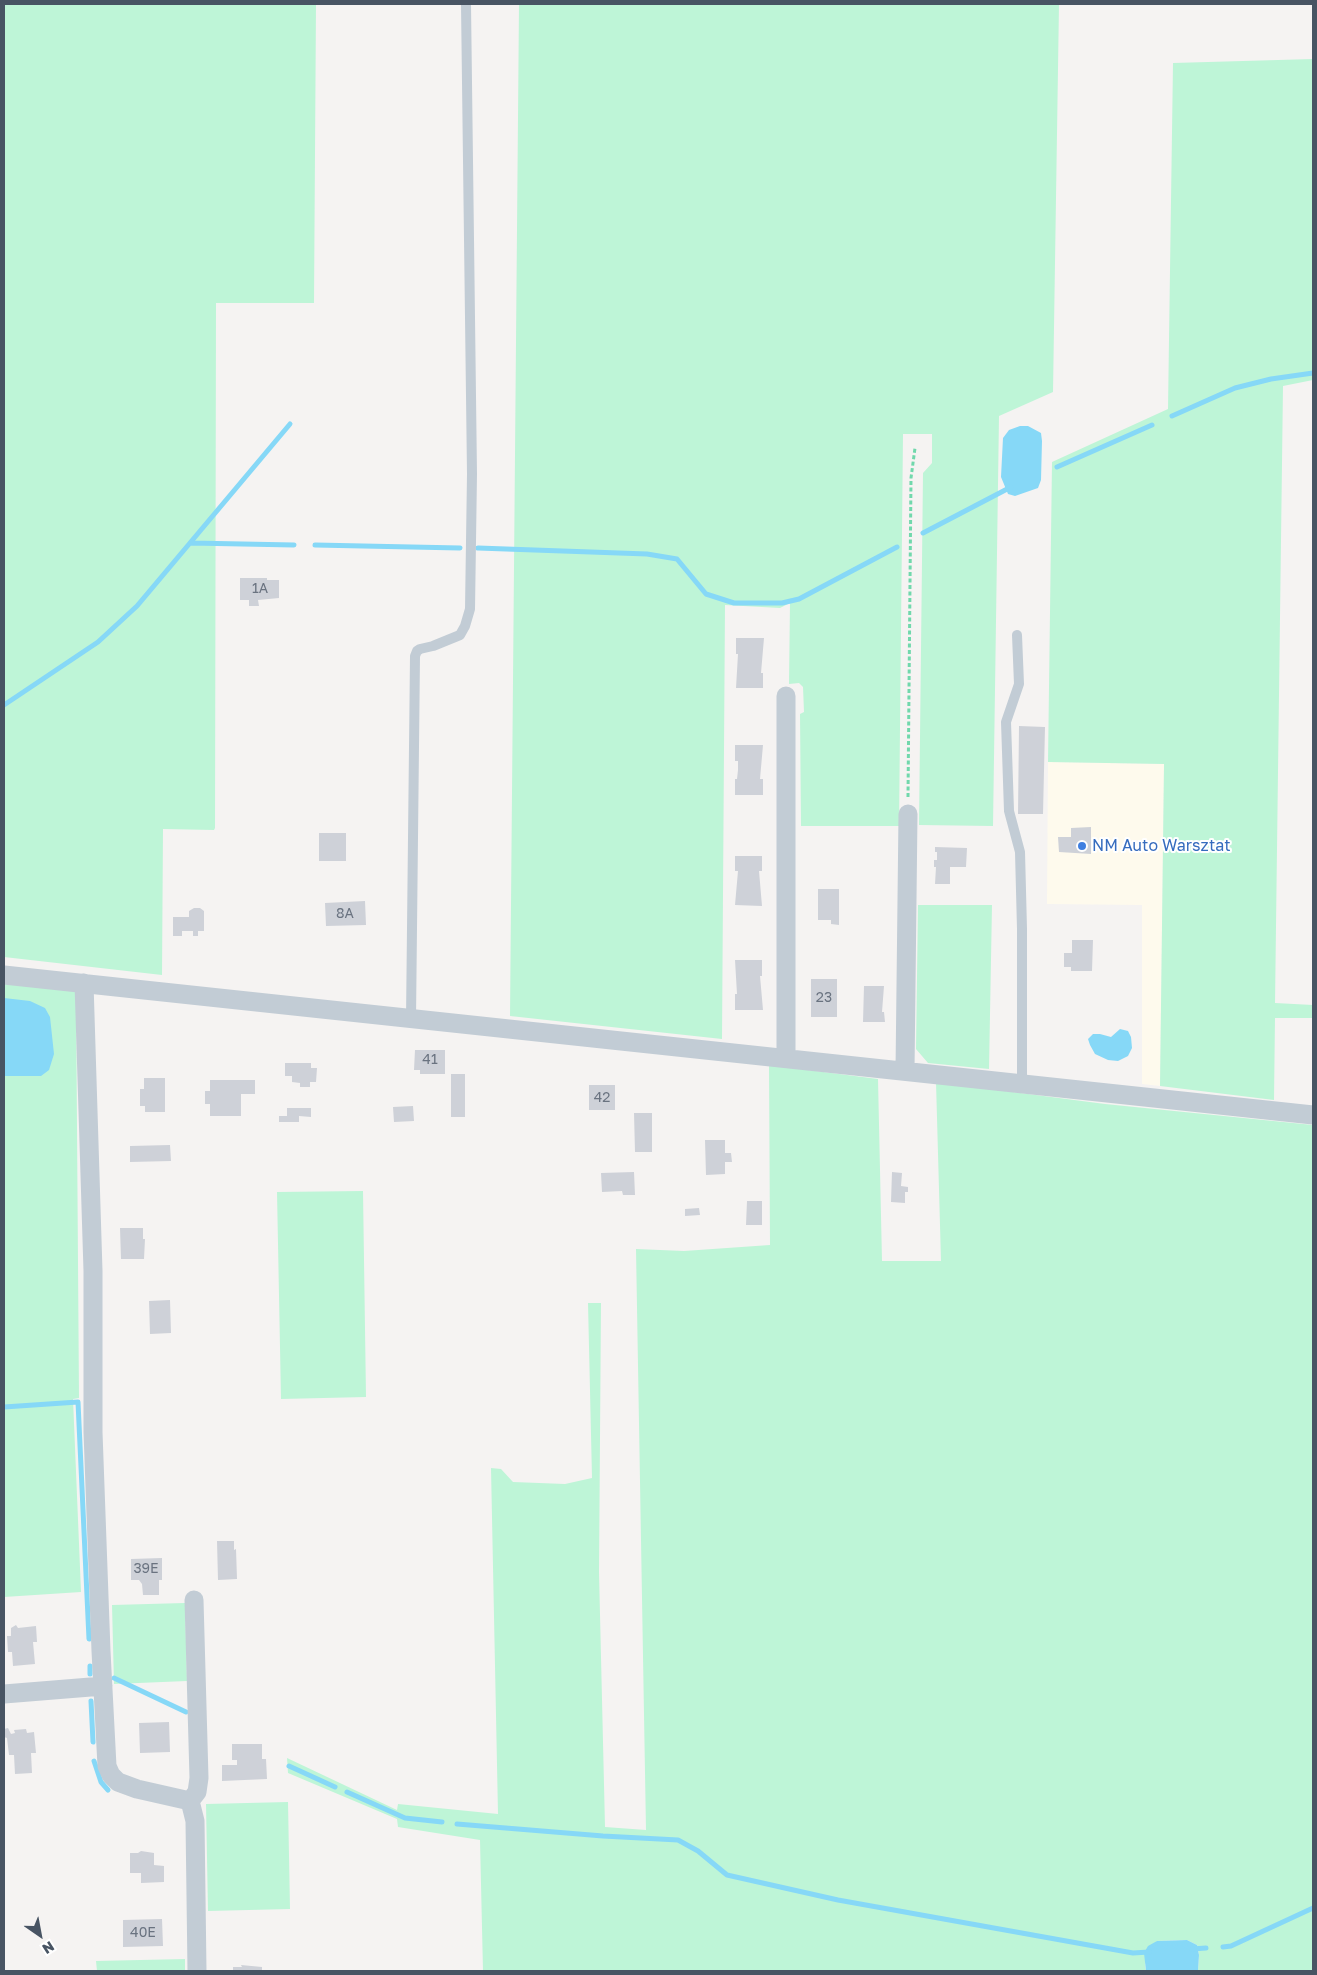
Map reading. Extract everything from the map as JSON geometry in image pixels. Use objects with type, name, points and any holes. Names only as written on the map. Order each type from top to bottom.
[{"type":"street","points":[[786,696],[786,1058]]},
{"type":"street","points":[[906,1070],[908,814]]},
{"type":"street","points":[[4,974],[1313,1115]]},
{"type":"street","points":[[84,983],[94,1271],[93,1432],[102,1686],[107,1766],[111,1775],[118,1782],[137,1789],[190,1800]]},
{"type":"street","points":[[190,1800],[197,1792],[200,1778],[194,1600]]},
{"type":"street","points":[[4,1694],[102,1686]]},
{"type":"street","points":[[190,1800],[195,1821],[197,1971]]},
{"type":"lane","points":[[411,1019],[416,656],[417,651],[420,649],[460,635],[465,626],[470,608],[472,474],[466,4]]},
{"type":"lane","points":[[1017,636],[1019,684],[1006,722],[1009,811],[1020,852],[1022,1083]]},
{"type":"path","points":[[908,814],[912,478],[915,448]]},
{"type":"shaded area","points":[[1048,762],[1164,764],[1160,1086],[1142,1084],[1142,905],[1047,904]]},
{"type":"green space","points":[[4,4],[316,4],[314,303],[216,303],[215,828],[214,830],[163,829],[162,975],[4,957]]},
{"type":"green space","points":[[519,4],[1059,4],[1053,392],[999,416],[993,826],[919,825],[923,473],[932,463],[932,434],[903,434],[899,826],[801,826],[800,714],[804,712],[803,687],[799,683],[789,684],[790,603],[780,608],[725,605],[722,1039],[510,1016]]},
{"type":"green space","points":[[1313,59],[1313,380],[1283,386],[1275,1003],[1313,1005],[1313,1018],[1275,1018],[1274,1100],[1160,1086],[1164,764],[1048,762],[1052,462],[1168,409],[1173,63]]},
{"type":"green space","points":[[918,905],[992,905],[989,1069],[928,1063],[916,1049]]},
{"type":"green space","points":[[4,983],[76,991],[79,1398],[73,1399],[81,1592],[4,1597]]},
{"type":"green space","points":[[769,1065],[878,1079],[882,1261],[941,1261],[936,1082],[1105,1104],[1313,1125],[1313,1971],[1198,1971],[1199,1955],[1197,1945],[1187,1940],[1157,1941],[1145,1964],[1146,1971],[483,1971],[480,1840],[398,1827],[397,1819],[288,1773],[287,1758],[397,1810],[398,1804],[498,1814],[491,1468],[501,1469],[513,1482],[565,1484],[592,1478],[588,1303],[601,1303],[599,1572],[605,1827],[646,1830],[636,1249],[684,1251],[770,1245]]},
{"type":"green space","points":[[363,1191],[366,1397],[281,1399],[277,1192]]},
{"type":"green space","points":[[185,1603],[187,1681],[114,1684],[112,1605]]},
{"type":"green space","points":[[288,1802],[290,1909],[208,1911],[206,1804]]},
{"type":"green space","points":[[185,1959],[185,1971],[97,1971],[96,1961]]},
{"type":"water","points":[[1020,426],[1028,426],[1041,433],[1041,480],[1038,488],[1015,496],[1008,494],[1001,477],[1003,438],[1009,430]]},
{"type":"water","points":[[4,998],[30,1001],[45,1008],[50,1017],[54,1054],[49,1070],[41,1076],[4,1076]]},
{"type":"water","points":[[1120,1029],[1128,1031],[1131,1037],[1132,1048],[1128,1056],[1118,1061],[1108,1060],[1095,1054],[1088,1039],[1093,1034],[1111,1037]]},
{"type":"water","points":[[1187,1940],[1197,1945],[1199,1955],[1198,1971],[1146,1971],[1144,1953],[1148,1946],[1157,1941]]},
{"type":"building","points":[[240,578],[279,580],[279,598],[258,600],[259,606],[249,606],[249,600],[240,600]]},
{"type":"building","points":[[736,638],[764,638],[761,673],[763,673],[763,688],[736,688],[738,654],[736,654]]},
{"type":"building","points":[[1019,726],[1045,727],[1043,814],[1018,814]]},
{"type":"building","points":[[735,745],[763,745],[760,779],[763,779],[763,795],[735,795],[738,761],[735,761]]},
{"type":"building","points":[[1091,827],[1091,854],[1059,852],[1058,837],[1071,837],[1071,828]]},
{"type":"building","points":[[319,833],[346,833],[346,861],[319,861]]},
{"type":"building","points":[[935,847],[967,848],[966,867],[950,867],[950,884],[935,884],[936,867],[934,867],[934,860],[937,860],[937,852],[935,852]]},
{"type":"building","points":[[735,856],[762,856],[762,871],[759,871],[762,906],[735,905],[738,871],[735,871]]},
{"type":"building","points":[[818,889],[839,889],[839,925],[831,924],[831,920],[818,920]]},
{"type":"building","points":[[365,901],[366,925],[326,926],[325,903]]},
{"type":"building","points":[[194,908],[200,908],[204,911],[204,931],[198,931],[198,936],[193,936],[193,931],[182,931],[182,936],[173,936],[173,917],[189,917],[189,911]]},
{"type":"building","points":[[1072,940],[1093,940],[1092,971],[1071,971],[1071,967],[1064,967],[1064,953],[1072,953]]},
{"type":"building","points":[[735,960],[762,960],[762,976],[760,976],[763,1010],[735,1010],[735,994],[737,994]]},
{"type":"building","points":[[811,979],[837,979],[837,1017],[811,1017]]},
{"type":"building","points":[[864,986],[884,986],[882,1012],[884,1012],[885,1022],[863,1022]]},
{"type":"building","points":[[415,1050],[445,1050],[445,1074],[420,1074],[420,1070],[414,1070]]},
{"type":"building","points":[[285,1063],[311,1063],[311,1068],[317,1068],[316,1082],[310,1082],[310,1087],[300,1087],[300,1083],[292,1082],[292,1076],[285,1076]]},
{"type":"building","points":[[451,1074],[465,1074],[465,1117],[451,1117]]},
{"type":"building","points":[[144,1078],[165,1078],[165,1112],[145,1112],[145,1106],[140,1106],[140,1089],[144,1089]]},
{"type":"building","points":[[210,1080],[255,1080],[255,1094],[241,1094],[241,1116],[210,1116],[210,1104],[205,1104],[205,1091],[210,1091]]},
{"type":"building","points":[[589,1085],[615,1085],[615,1110],[589,1110]]},
{"type":"building","points":[[413,1106],[414,1121],[394,1122],[393,1107]]},
{"type":"building","points":[[287,1108],[311,1108],[311,1117],[299,1116],[299,1122],[279,1122],[279,1116],[287,1116]]},
{"type":"building","points":[[634,1113],[652,1113],[652,1152],[635,1152]]},
{"type":"building","points":[[705,1140],[725,1140],[725,1153],[731,1153],[732,1162],[725,1162],[725,1174],[706,1175]]},
{"type":"building","points":[[170,1145],[171,1161],[130,1162],[130,1146]]},
{"type":"building","points":[[634,1172],[635,1195],[623,1195],[622,1191],[602,1192],[601,1173]]},
{"type":"building","points":[[892,1172],[902,1173],[901,1186],[908,1187],[908,1192],[905,1192],[905,1203],[891,1202]]},
{"type":"building","points":[[747,1201],[762,1201],[762,1225],[746,1225]]},
{"type":"building","points":[[699,1208],[700,1215],[685,1216],[685,1209]]},
{"type":"building","points":[[120,1228],[143,1228],[143,1239],[145,1239],[144,1259],[121,1259]]},
{"type":"building","points":[[170,1300],[171,1333],[150,1334],[149,1301]]},
{"type":"building","points":[[217,1541],[234,1541],[237,1579],[218,1580]]},
{"type":"building","points":[[162,1558],[162,1580],[159,1580],[159,1595],[143,1595],[142,1584],[139,1580],[131,1580],[131,1559]]},
{"type":"building","points":[[16,1625],[18,1628],[36,1626],[37,1642],[33,1642],[35,1664],[13,1666],[12,1652],[8,1652],[7,1636],[11,1636],[11,1628]]},
{"type":"building","points":[[169,1722],[170,1752],[140,1753],[139,1723]]},
{"type":"building","points":[[8,1728],[11,1734],[15,1733],[14,1730],[26,1729],[27,1733],[34,1732],[36,1753],[31,1753],[32,1773],[15,1774],[14,1755],[9,1755],[7,1738],[4,1737],[4,1729]]},
{"type":"building","points":[[232,1744],[262,1744],[262,1759],[266,1759],[267,1779],[222,1781],[222,1765],[237,1765],[237,1760],[232,1760]]},
{"type":"building","points":[[141,1851],[154,1853],[154,1865],[164,1866],[164,1882],[141,1883],[141,1873],[130,1873],[130,1853]]},
{"type":"building","points":[[162,1919],[163,1946],[123,1947],[123,1920]]},
{"type":"building","points":[[241,1965],[262,1967],[262,1971],[233,1971],[233,1967],[242,1967]]},
{"type":"waterway","points":[[1172,416],[1235,388],[1271,379],[1313,373]]},
{"type":"waterway","points":[[4,705],[98,642],[137,606],[290,424]]},
{"type":"waterway","points":[[1057,467],[1152,425]]},
{"type":"waterway","points":[[923,533],[1011,487]]},
{"type":"waterway","points":[[191,543],[294,545]]},
{"type":"waterway","points":[[315,545],[460,548]]},
{"type":"waterway","points":[[478,548],[647,554],[677,559],[706,594],[734,603],[782,603],[799,599],[897,547]]},
{"type":"waterway","points":[[4,1407],[78,1402],[89,1639]]},
{"type":"waterway","points":[[90,1666],[90,1674]]},
{"type":"waterway","points":[[114,1678],[186,1712]]},
{"type":"waterway","points":[[91,1701],[93,1742]]},
{"type":"waterway","points":[[94,1761],[101,1782],[108,1790]]},
{"type":"waterway","points":[[289,1766],[335,1787]]},
{"type":"waterway","points":[[347,1792],[405,1818],[442,1822]]},
{"type":"waterway","points":[[457,1824],[678,1840],[698,1851],[727,1875],[838,1900],[1133,1953],[1149,1952]]},
{"type":"waterway","points":[[1223,1947],[1231,1946],[1313,1908]]},
{"type":"waterway","points":[[1192,1949],[1206,1948]]},
{"type":"place","name":"NM Auto Warsztat","points":[[1082,846]]}]
